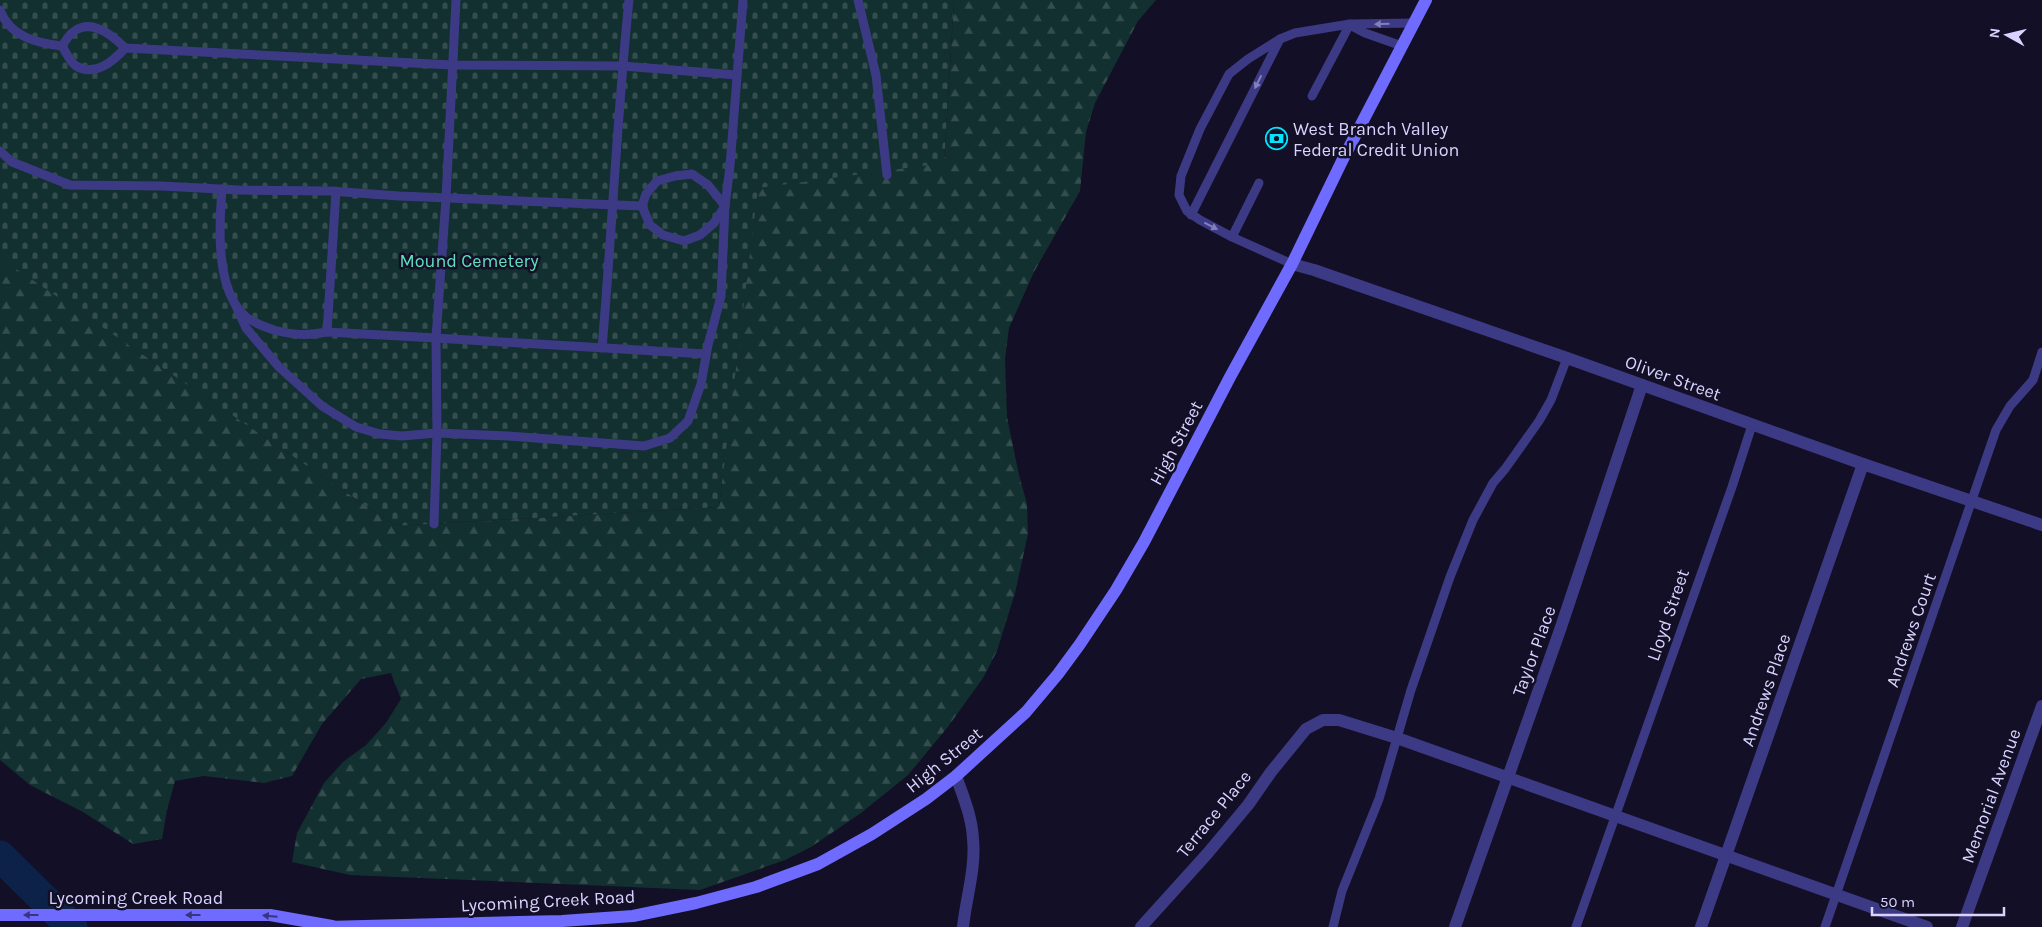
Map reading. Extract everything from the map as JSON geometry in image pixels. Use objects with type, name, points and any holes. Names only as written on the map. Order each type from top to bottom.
[{"type":"main road","name":"High Street","points":[[872,834],[926,799],[956,776],[1026,712],[1069,659],[1116,590],[1144,542],[1292,264],[1343,159],[1426,0]]},
{"type":"main road","name":"Lycoming Creek Road","points":[[0,915],[270,915],[329,927],[562,921],[632,916],[696,903],[756,887],[818,864],[872,834]]},
{"type":"street","name":"Oliver Street","points":[[1292,264],[1567,358],[1863,464],[2042,525]]},
{"type":"street","name":"Taylor Place","points":[[1455,927],[1560,630],[1642,385]]},
{"type":"street","name":"Andrews Place","points":[[1701,927],[1863,464]]},
{"type":"street","name":"Memorial Avenue","points":[[1962,927],[2042,706]]},
{"type":"street","name":"Terrace Place","points":[[1141,927],[1242,812],[1300,734],[1314,723],[1323,720],[1339,720],[1397,738]]},
{"type":"street","points":[[1397,738],[1927,927]]},
{"type":"street","points":[[956,776],[968,808],[974,856],[963,927]]},
{"type":"lane","points":[[434,524],[436,338],[446,198],[456,0]]},
{"type":"lane","points":[[602,348],[614,204],[622,66],[629,0]]},
{"type":"lane","points":[[222,189],[219,220],[220,250],[226,281],[246,328],[279,368],[322,406],[356,427],[380,434],[402,436],[436,433],[644,446],[670,438],[688,421],[701,384],[706,354],[721,296],[725,206],[743,0]]},
{"type":"lane","points":[[858,0],[876,75],[887,175]]},
{"type":"lane","points":[[0,10],[2,16],[14,31],[42,44],[62,46],[75,65],[89,69],[104,67],[125,48]]},
{"type":"lane","points":[[1292,264],[1232,237],[1187,211],[1179,195],[1181,176],[1200,129],[1229,74],[1280,39],[1295,33],[1350,24],[1414,23]]},
{"type":"lane","points":[[1350,24],[1365,33],[1402,46]]},
{"type":"lane","points":[[1312,96],[1350,24]]},
{"type":"lane","points":[[62,46],[72,33],[82,28],[92,27],[105,30],[125,48],[452,64],[622,66],[737,75]]},
{"type":"lane","points":[[1191,214],[1280,39]]},
{"type":"lane","points":[[0,152],[12,162],[70,185],[336,191],[446,198],[642,206]]},
{"type":"lane","points":[[692,174],[708,185],[725,206],[714,223],[700,235],[684,240],[663,235],[650,225],[642,206],[646,194],[657,181],[692,174]]},
{"type":"lane","points":[[1232,237],[1259,183]]},
{"type":"lane","points":[[327,332],[336,191]]},
{"type":"lane","points":[[235,304],[247,318],[264,327],[294,335],[311,336],[327,332],[706,354]]},
{"type":"lane","name":"Andrews Court","points":[[1825,927],[1973,502],[1996,430],[2010,406],[2033,380],[2042,352]]},
{"type":"lane","points":[[1333,927],[1342,891],[1378,799],[1411,690],[1450,577],[1473,520],[1493,484],[1506,469],[1539,421],[1551,400],[1567,358]]},
{"type":"lane","name":"Lloyd Street","points":[[1576,927],[1732,487],[1752,424]]},
{"type":"green space","name":"Mound Cemetery","points":[[0,0],[954,0],[944,163],[758,188],[719,507],[396,526],[0,258]]},
{"type":"green space","points":[[954,0],[1156,0],[1138,21],[1095,103],[1086,132],[1080,191],[1034,272],[1009,328],[1005,359],[1007,417],[1027,504],[1028,534],[1015,593],[997,651],[983,678],[947,728],[908,775],[861,813],[811,847],[785,860],[700,890],[350,875],[292,862],[297,833],[324,783],[343,762],[366,745],[386,723],[401,699],[391,673],[361,679],[322,724],[292,776],[264,783],[204,776],[175,781],[162,839],[133,844],[83,812],[30,785],[0,760],[0,59],[101,326],[396,526],[719,507],[770,55],[944,163]]},
{"type":"waterway","points":[[0,856],[72,927]]},
{"type":"place","name":"West Branch Valley Federal Credit Union","points":[[1277,139]]}]
